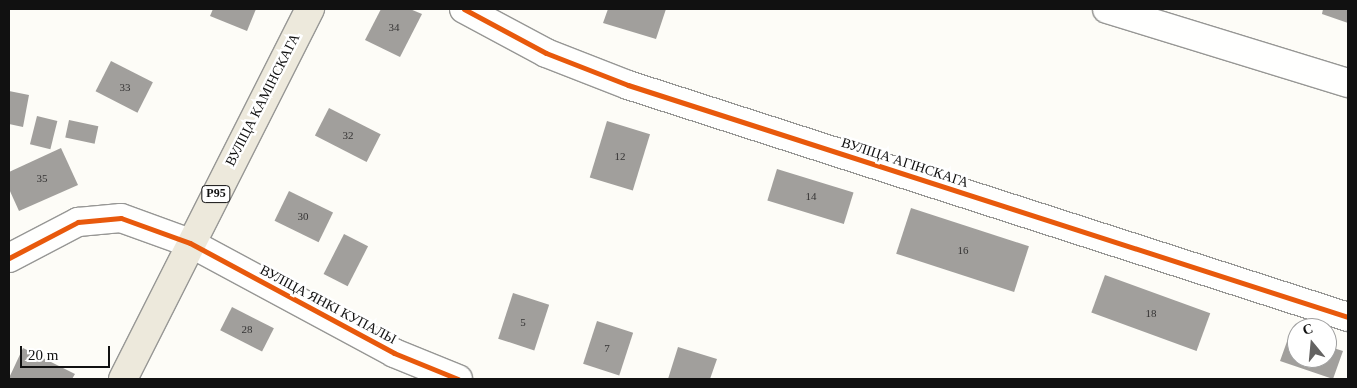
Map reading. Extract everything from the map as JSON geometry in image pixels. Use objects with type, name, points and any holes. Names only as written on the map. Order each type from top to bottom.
[{"type":"main road","name":"ВУЛІЦА КАМІНСКАГА","points":[[123,379],[190,243],[310,9]]},
{"type":"street","name":"ВУЛІЦА АГІНСКАГА","points":[[464,9],[546,53],[628,85],[1348,317]]},
{"type":"street","points":[[1107,9],[1348,83]]},
{"type":"street","name":"ВУЛІЦА ЯНКІ КУПАЛЫ","points":[[9,258],[78,222],[121,218],[190,243],[394,353],[458,379]]},
{"type":"building","points":[[213,9],[256,9],[247,31],[210,16]]},
{"type":"building","points":[[381,9],[410,9],[422,14],[400,57],[365,40]]},
{"type":"building","points":[[608,9],[666,9],[656,39],[603,23]]},
{"type":"building","points":[[1323,9],[1348,9],[1348,23],[1322,14]]},
{"type":"building","points":[[111,61],[153,82],[137,113],[96,91]]},
{"type":"building","points":[[9,91],[29,95],[23,127],[9,124]]},
{"type":"building","points":[[329,108],[381,134],[367,162],[315,136]]},
{"type":"building","points":[[37,116],[57,121],[50,149],[30,144]]},
{"type":"building","points":[[69,120],[98,126],[95,144],[65,138]]},
{"type":"building","points":[[607,121],[650,134],[633,191],[590,177]]},
{"type":"building","points":[[61,148],[78,185],[19,211],[9,189],[9,172]]},
{"type":"building","points":[[777,169],[854,192],[844,224],[767,201]]},
{"type":"building","points":[[289,191],[333,212],[319,242],[275,221]]},
{"type":"building","points":[[911,208],[1029,246],[1014,292],[896,254]]},
{"type":"building","points":[[344,234],[368,246],[348,286],[324,274]]},
{"type":"building","points":[[1105,275],[1210,313],[1197,351],[1091,313]]},
{"type":"building","points":[[513,293],[549,305],[534,350],[498,339]]},
{"type":"building","points":[[232,307],[274,328],[262,352],[220,330]]},
{"type":"building","points":[[597,321],[633,333],[619,376],[583,364]]},
{"type":"building","points":[[1287,341],[1287,363],[1280,361]]},
{"type":"building","points":[[678,347],[717,359],[710,379],[668,379]]},
{"type":"building","points":[[23,348],[75,374],[72,379],[9,378]]},
{"type":"building","points":[[1337,349],[1343,351],[1337,368]]},
{"type":"building","points":[[1301,368],[1337,368],[1333,379]]},
{"type":"cycle path","points":[[464,9],[546,53],[628,85],[1348,317]]},
{"type":"cycle path","points":[[9,258],[78,222],[121,218],[190,243],[394,353],[458,379]]}]
